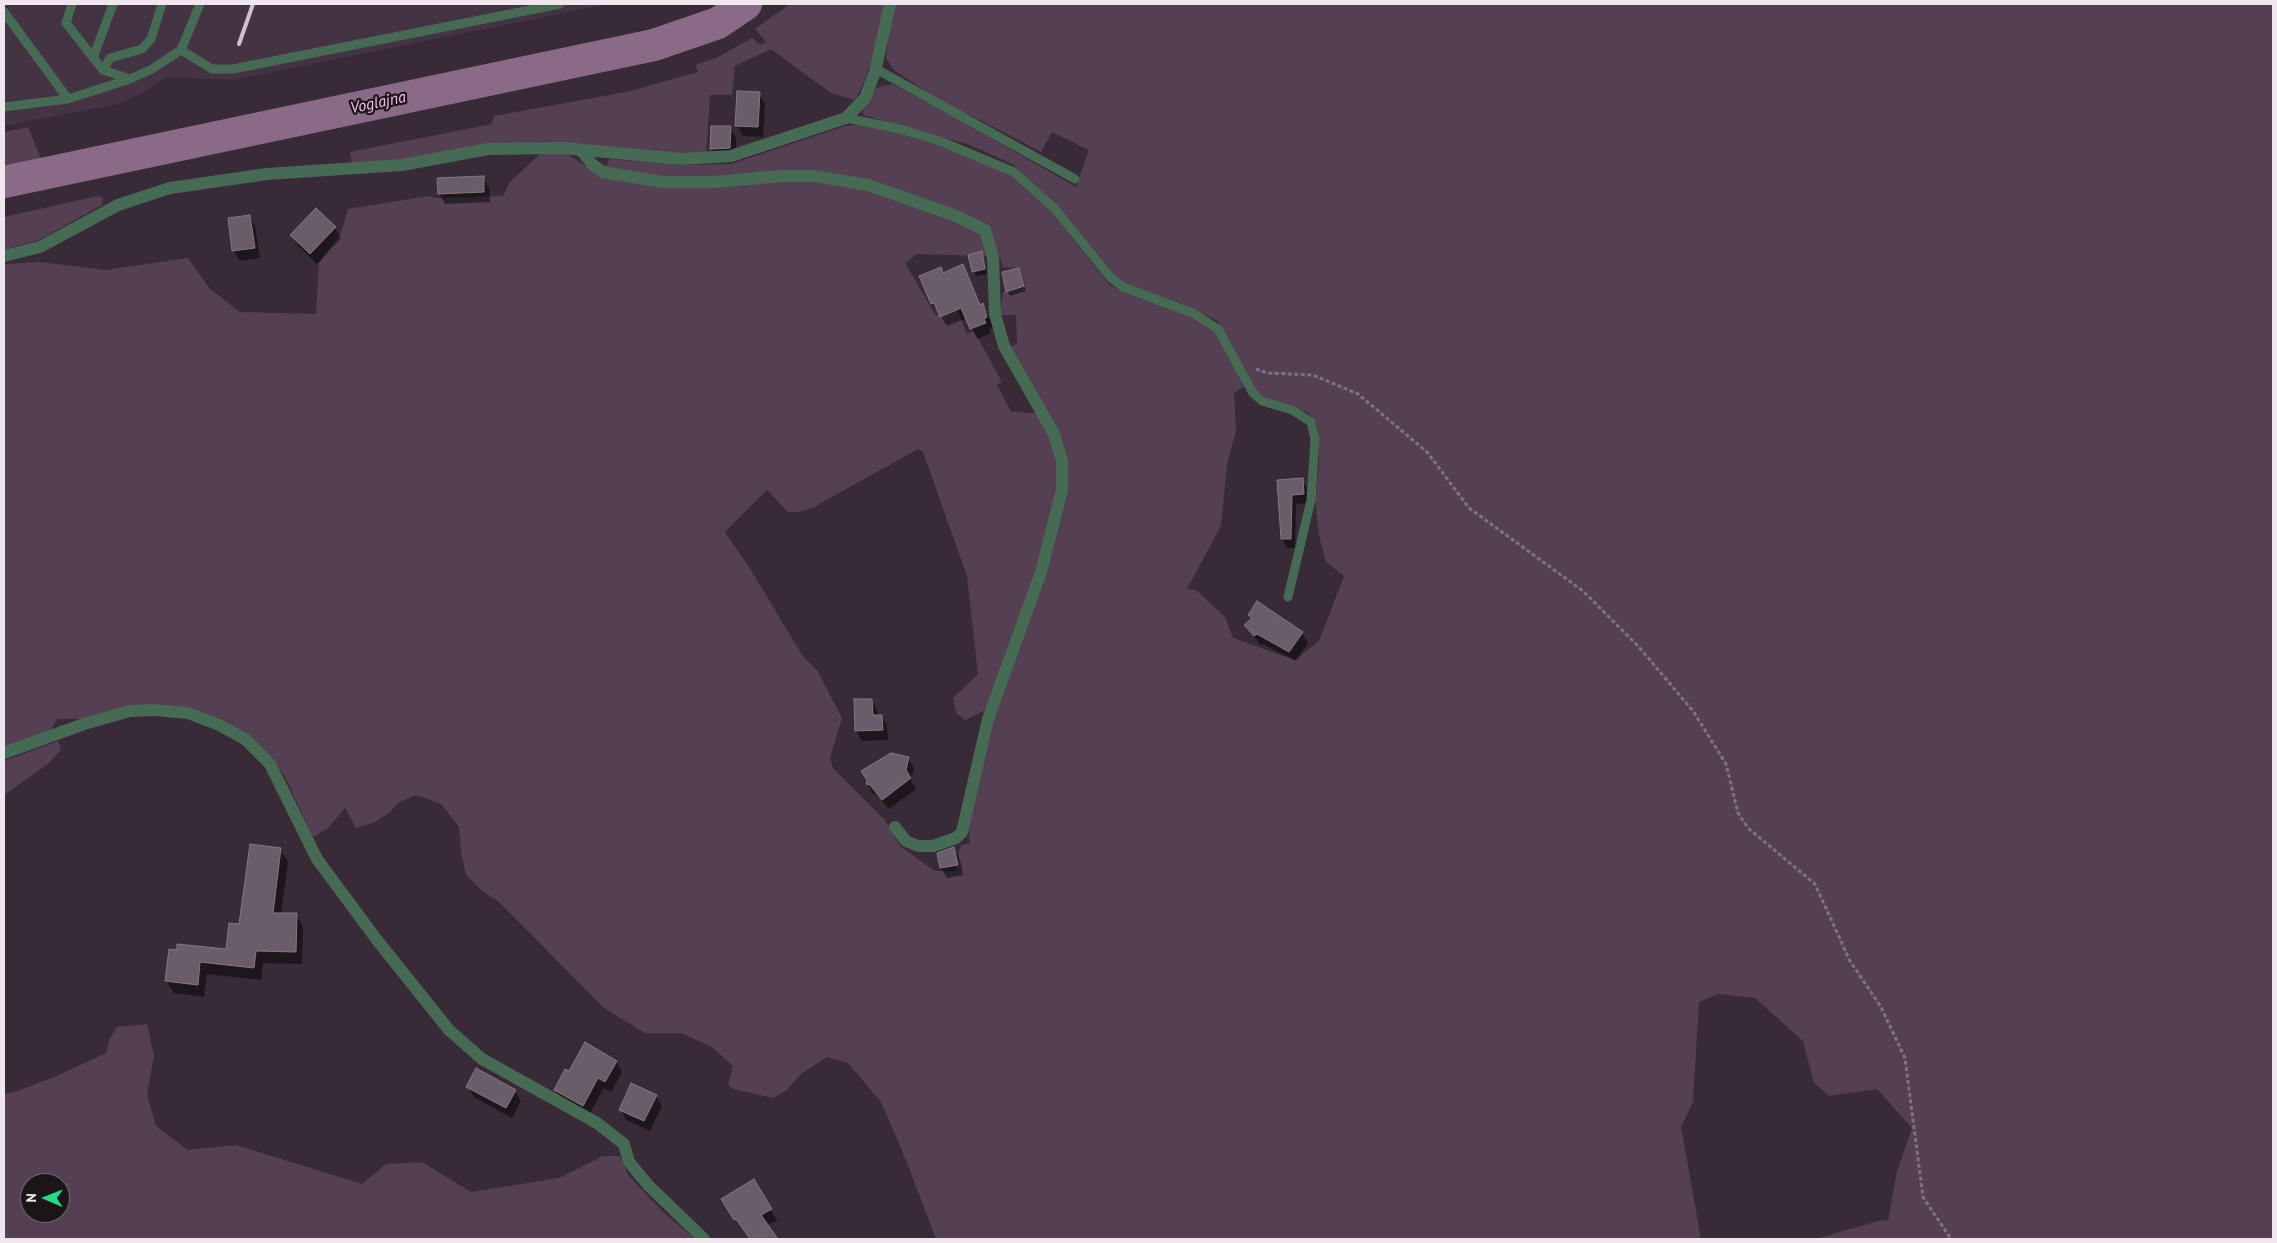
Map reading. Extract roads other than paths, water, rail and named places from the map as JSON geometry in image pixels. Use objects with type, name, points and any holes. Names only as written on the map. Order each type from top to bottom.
[{"type":"street","points":[[4,256],[40,247],[118,206],[170,188],[268,174],[402,164],[488,149],[582,150],[682,159],[730,156],[846,118],[865,98],[876,69],[890,4]]},
{"type":"street","points":[[582,150],[593,165],[604,172],[662,182],[714,182],[782,176],[814,176],[868,185],[954,214],[985,230],[993,257],[995,314],[1004,346],[1054,434],[1062,461],[1062,490],[1041,572],[988,719],[962,832],[956,838],[933,846],[918,846],[906,841],[895,826]]},
{"type":"street","points":[[4,753],[84,724],[130,711],[154,710],[188,713],[219,725],[245,739],[270,764],[317,859],[377,940],[449,1030],[482,1059],[597,1123],[624,1144],[629,1162],[648,1185],[704,1239]]},
{"type":"lane","points":[[72,4],[66,23],[93,58],[103,70],[130,79]]},
{"type":"lane","points":[[93,58],[113,4]]},
{"type":"lane","points":[[103,70],[110,58],[142,49],[151,38],[162,4]]},
{"type":"lane","points":[[4,106],[68,98],[130,79],[152,69],[180,50],[200,4]]},
{"type":"lane","points":[[180,50],[212,69],[232,69],[560,4]]},
{"type":"lane","points":[[4,12],[68,98]]},
{"type":"lane","points":[[876,69],[1075,179]]},
{"type":"lane","points":[[846,118],[900,129],[940,140],[1014,172],[1054,208],[1111,278],[1123,287],[1193,313],[1218,329],[1252,393],[1262,401],[1292,410],[1311,422],[1315,439],[1311,500],[1288,597]]},
{"type":"waterway","name":"Voglajna","points":[[4,182],[654,45],[718,23],[746,4]]},
{"type":"railway","points":[[239,44],[253,4]]}]
